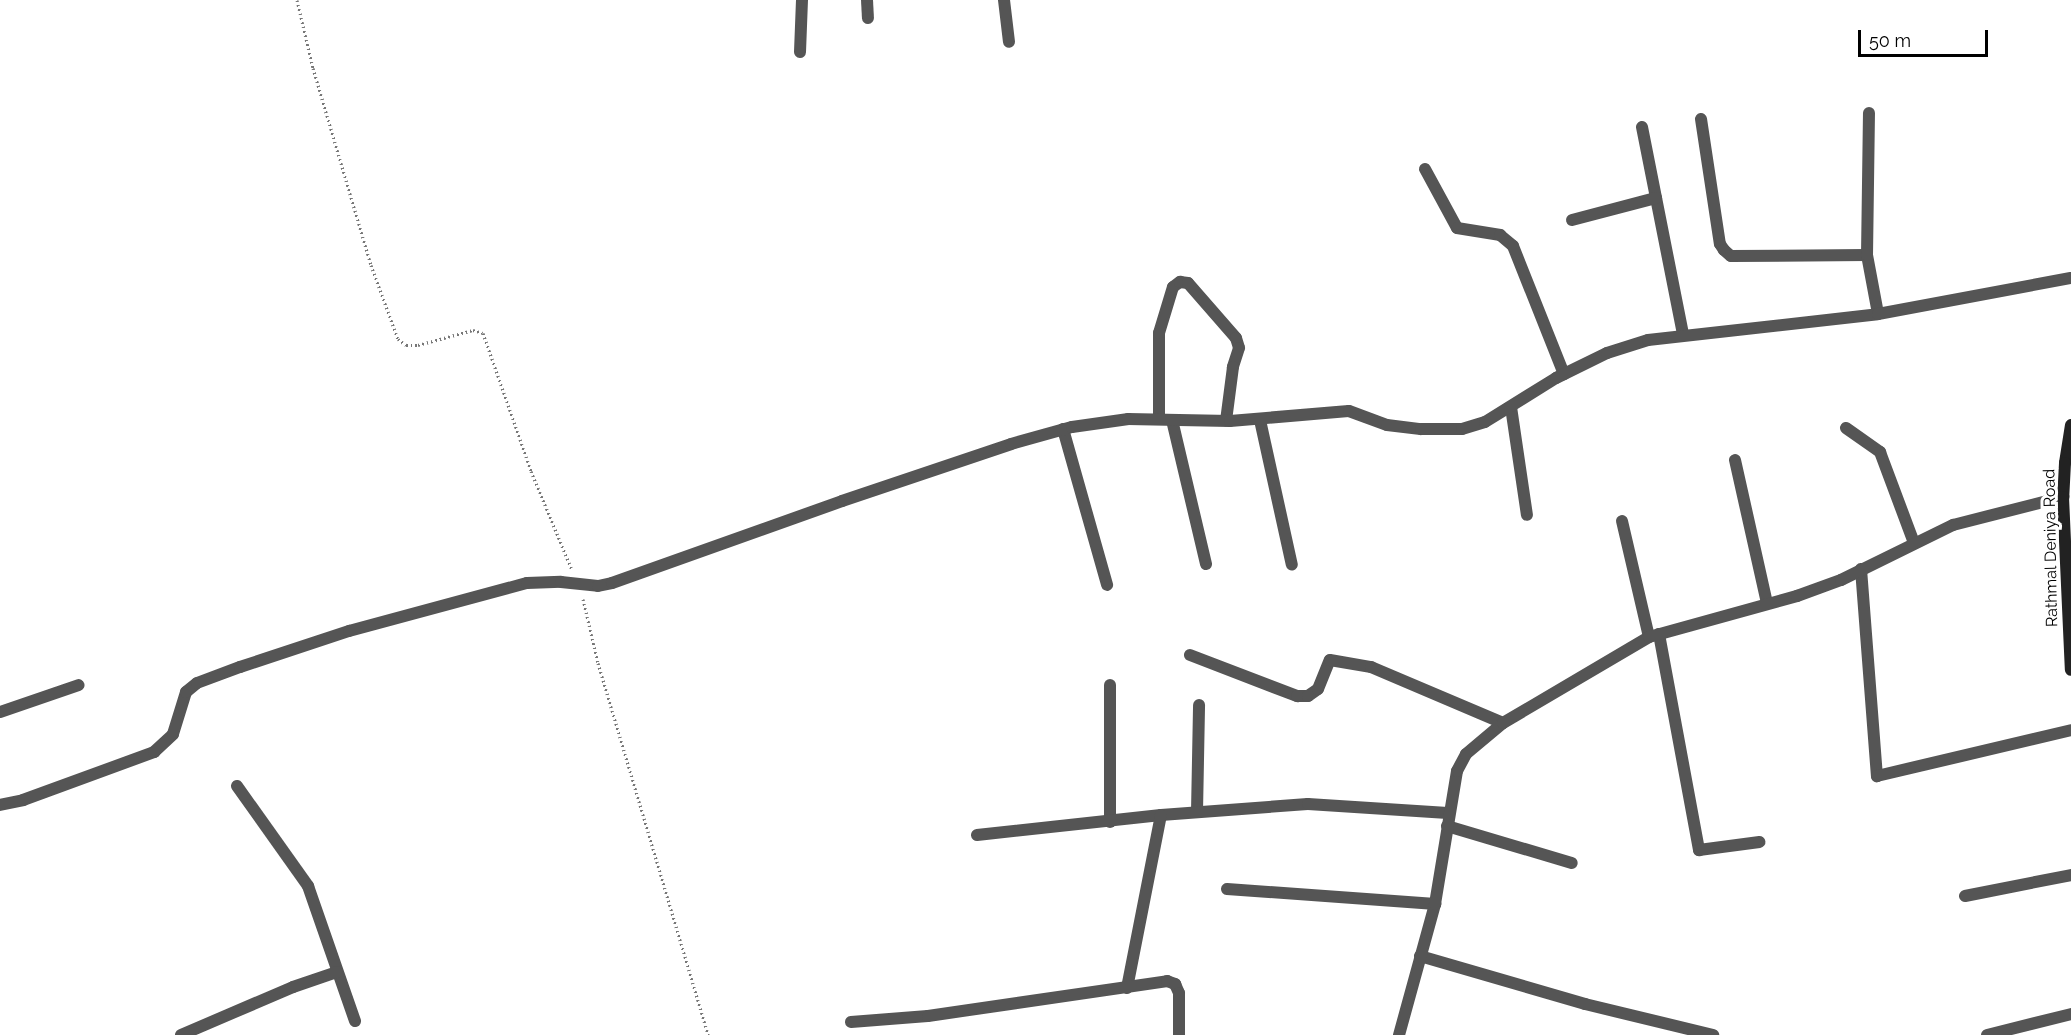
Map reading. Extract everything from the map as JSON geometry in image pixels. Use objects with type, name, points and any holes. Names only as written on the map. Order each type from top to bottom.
[{"type":"street","points":[[800,52],[802,0]]},
{"type":"street","points":[[867,0],[868,18]]},
{"type":"street","points":[[1004,0],[1009,42]]},
{"type":"street","points":[[1869,113],[1867,255],[1878,314]]},
{"type":"street","points":[[1701,119],[1720,244],[1731,256],[1867,255]]},
{"type":"street","points":[[1642,127],[1683,335]]},
{"type":"street","points":[[1425,169],[1457,228],[1500,236],[1513,246],[1564,374]]},
{"type":"street","points":[[1572,220],[1656,198]]},
{"type":"street","points":[[0,805],[154,752],[173,734],[186,692],[197,683],[349,631],[527,583],[543,581],[598,586],[612,583],[842,501],[1063,429],[1118,420],[1260,420],[1349,411],[1387,424],[1421,429],[1462,429],[1485,422],[1564,374],[1622,347],[1648,340],[1878,314],[2071,278]]},
{"type":"street","points":[[1159,420],[1159,333],[1173,287],[1180,282],[1188,283],[1236,338],[1239,348],[1233,368],[1226,421]]},
{"type":"street","points":[[1511,407],[1527,515]]},
{"type":"street","points":[[1172,420],[1206,564]]},
{"type":"street","points":[[1260,420],[1292,565]]},
{"type":"street","name":"Rathmal Deniya Road","points":[[2071,425],[2063,497],[2071,670]]},
{"type":"street","points":[[1846,428],[1880,452],[1914,543]]},
{"type":"street","points":[[1063,429],[1107,585]]},
{"type":"street","points":[[1735,460],[1767,603]]},
{"type":"street","points":[[1400,1035],[1435,904],[1457,771],[1466,754],[1503,723],[1654,636],[1797,596],[1841,580],[1861,568],[1953,525],[2063,497]]},
{"type":"street","points":[[1622,521],[1654,636],[1699,850],[1759,842]]},
{"type":"street","points":[[1861,568],[1877,776],[2071,729]]},
{"type":"street","points":[[1190,655],[1297,696],[1308,696],[1318,689],[1330,660],[1371,667],[1503,723]]},
{"type":"street","points":[[0,712],[80,685]]},
{"type":"street","points":[[1110,685],[1110,822]]},
{"type":"street","points":[[1197,812],[1199,705]]},
{"type":"street","points":[[237,786],[308,886],[355,1021]]},
{"type":"street","points":[[976,835],[1161,815],[1308,804],[1448,820],[1572,862]]},
{"type":"street","points":[[1127,988],[1161,815]]},
{"type":"street","points":[[1965,896],[2071,875]]},
{"type":"street","points":[[1227,889],[1435,904]]},
{"type":"street","points":[[1420,956],[1585,1004],[1713,1035]]},
{"type":"street","points":[[181,1035],[293,987],[337,972]]},
{"type":"street","points":[[851,1022],[928,1016],[1167,981],[1175,984],[1179,993],[1179,1035]]},
{"type":"street","points":[[1987,1035],[2071,1014]]},
{"type":"path","points":[[297,0],[313,68],[365,243],[398,339],[406,345],[418,345],[473,330],[483,333],[531,471],[578,585],[708,1035]]}]
